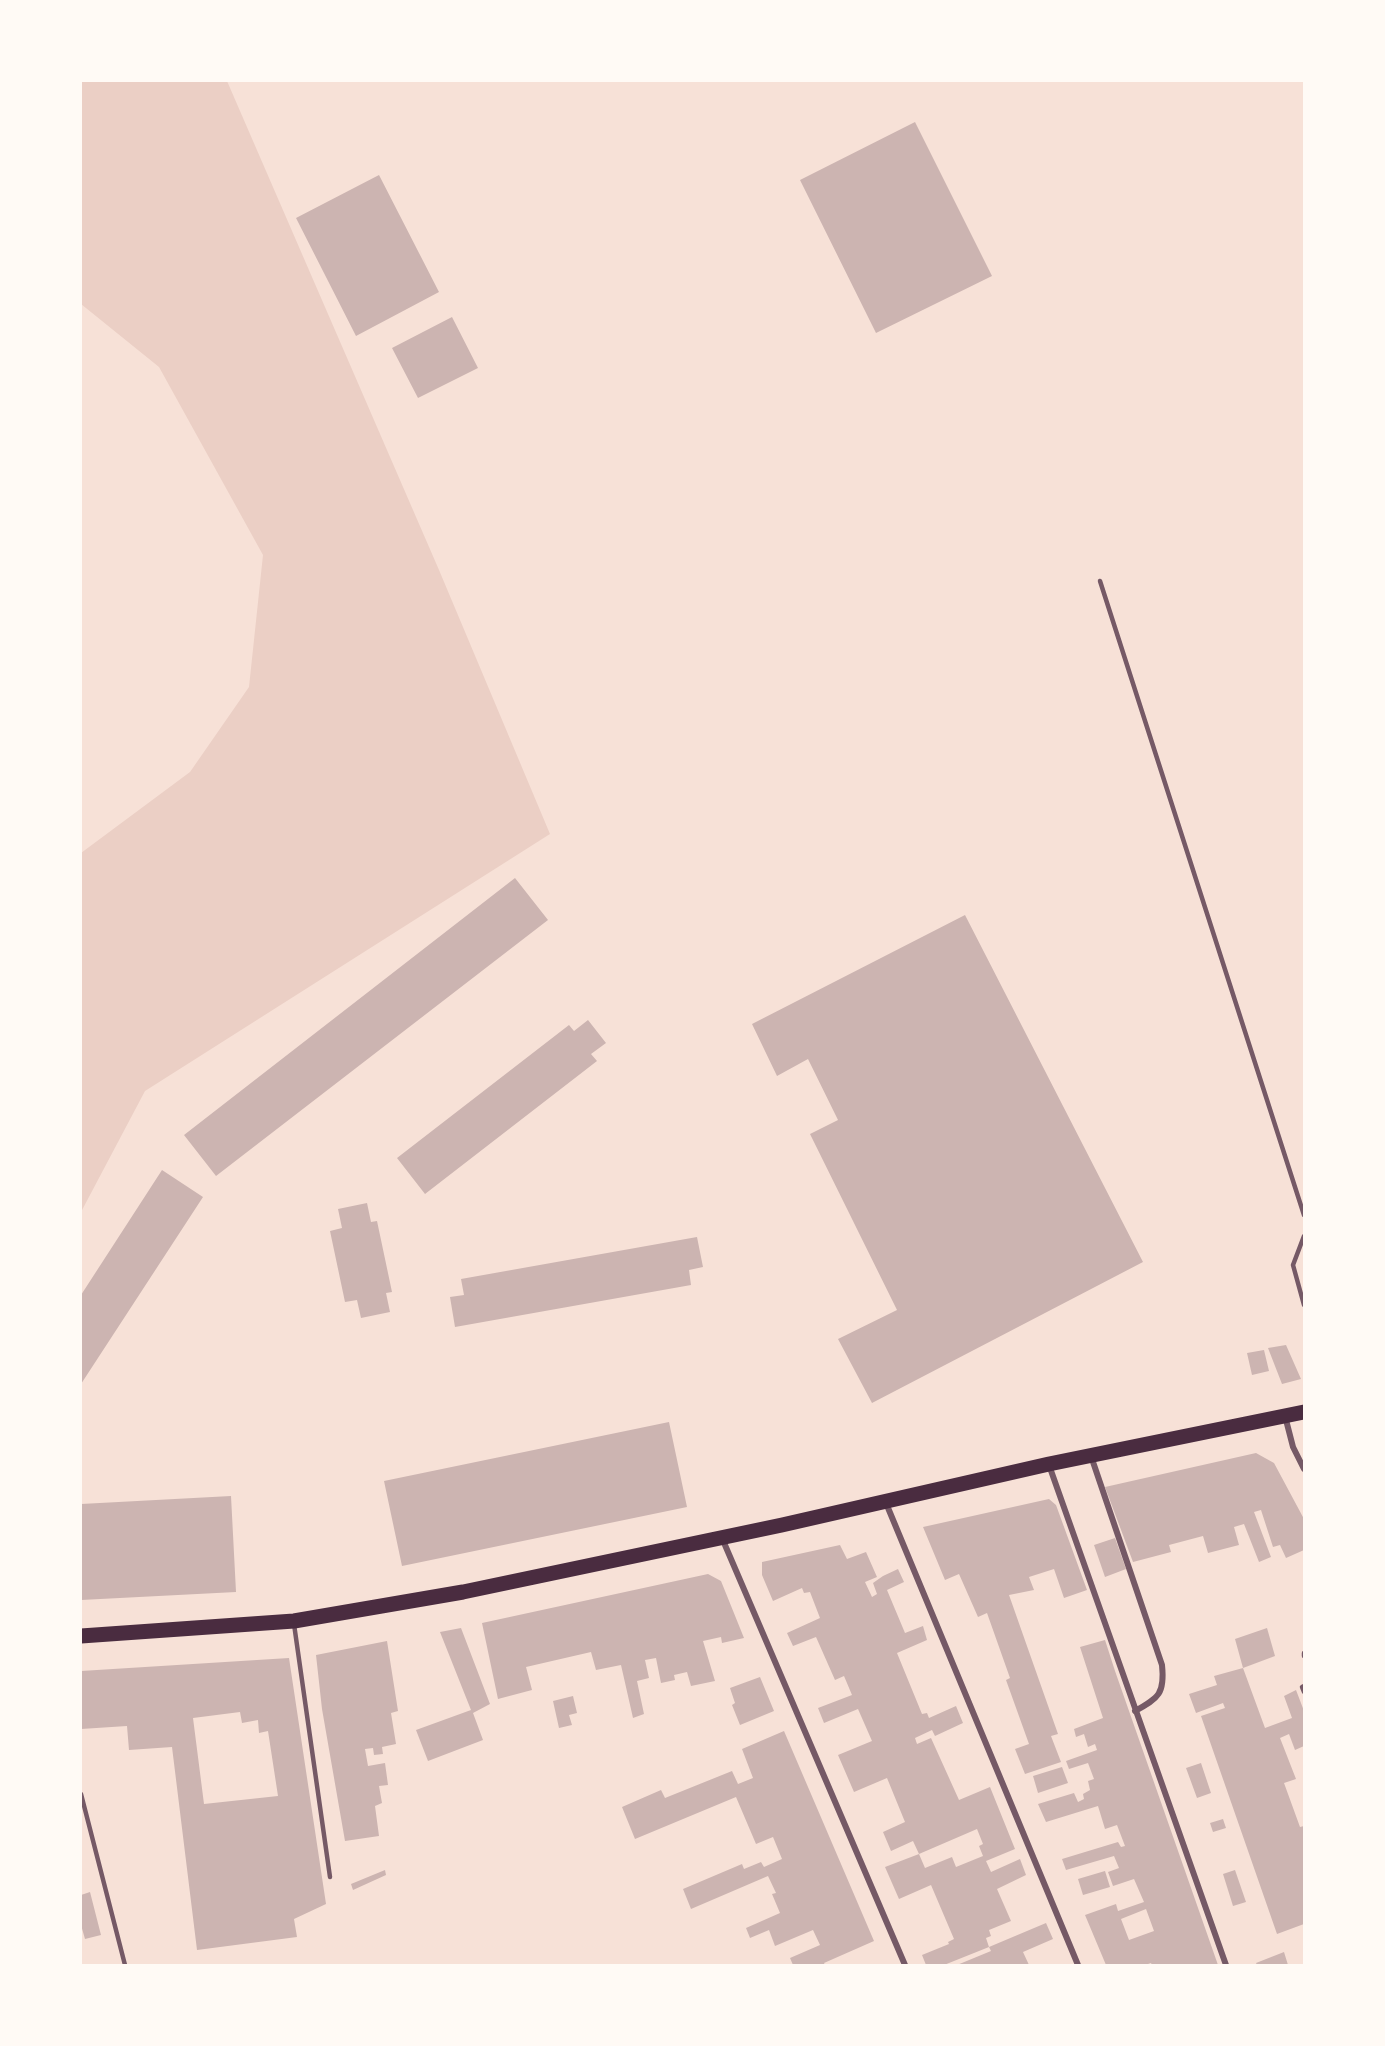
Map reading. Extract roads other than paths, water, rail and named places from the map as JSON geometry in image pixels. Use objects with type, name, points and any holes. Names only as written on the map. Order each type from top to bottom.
[{"type":"main road","points":[[81,1636],[294,1621],[497,1585],[722,1538],[1049,1464],[1304,1412]]},
{"type":"street","points":[[1285,1416],[1293,1447],[1304,1469]]},
{"type":"street","points":[[1091,1456],[1162,1665],[1164,1680],[1161,1693],[1154,1701],[1135,1711]]},
{"type":"street","points":[[1049,1464],[1226,1965]]},
{"type":"street","points":[[886,1502],[1078,1965]]},
{"type":"street","points":[[722,1538],[905,1965]]},
{"type":"lane","points":[[1100,582],[1304,1215]]},
{"type":"lane","points":[[1304,1236],[1293,1265],[1304,1305]]},
{"type":"lane","points":[[294,1621],[330,1877]]},
{"type":"lane","points":[[1304,1686],[1302,1687],[1304,1692]]},
{"type":"lane","points":[[81,1794],[125,1965]]}]
